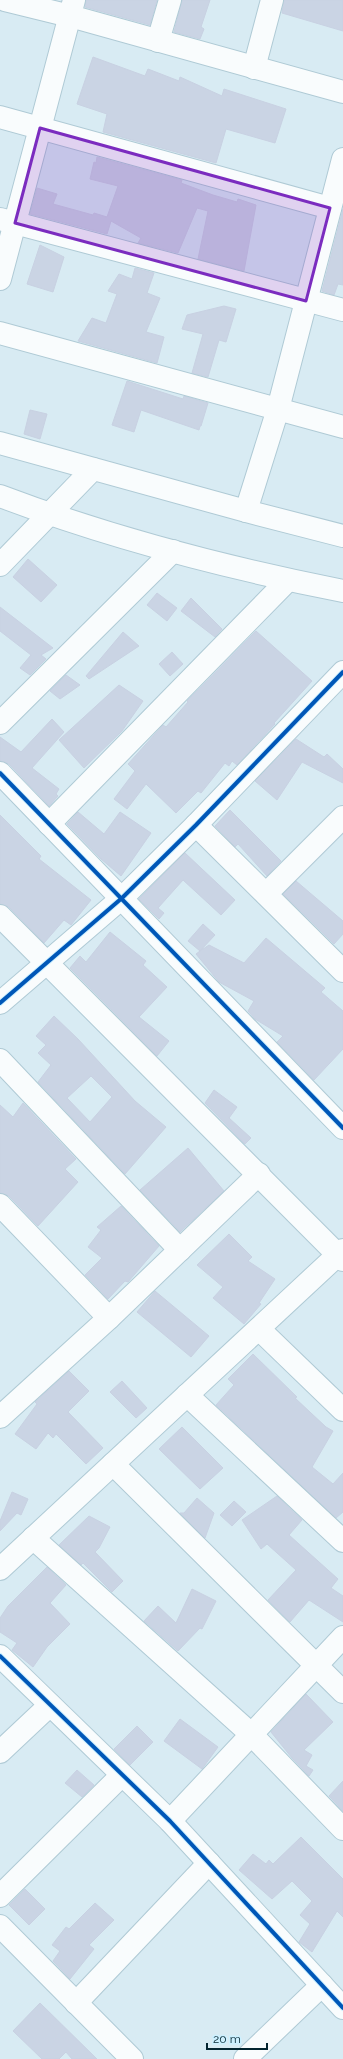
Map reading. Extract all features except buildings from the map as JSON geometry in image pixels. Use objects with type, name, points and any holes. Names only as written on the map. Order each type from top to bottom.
[{"type":"street","points":[[5,0],[72,8],[158,41],[343,92]]},
{"type":"street","points":[[158,41],[170,0]]},
{"type":"street","points":[[254,68],[272,0]]},
{"type":"street","points":[[0,278],[7,221],[40,128],[72,8]]},
{"type":"street","points":[[0,117],[330,208]]},
{"type":"street","points":[[246,511],[278,410],[343,159]]},
{"type":"street","points":[[7,221],[343,310]]},
{"type":"street","points":[[0,333],[343,428]]},
{"type":"street","points":[[0,443],[246,511],[343,536]]},
{"type":"street","points":[[0,565],[93,469]]},
{"type":"street","points":[[0,496],[49,515],[173,551],[288,580],[343,591]]},
{"type":"street","points":[[0,723],[173,551]]},
{"type":"street","points":[[49,824],[288,580]]},
{"type":"street","points":[[0,1003],[122,898],[196,825],[343,672]]},
{"type":"street","points":[[0,773],[343,1128]]},
{"type":"street","points":[[266,894],[343,817]]},
{"type":"street","points":[[196,825],[343,969]]},
{"type":"street","points":[[0,916],[341,1255],[187,1395],[0,1569]]},
{"type":"street","points":[[0,1060],[180,1250]]},
{"type":"street","points":[[0,1417],[109,1318],[259,1174]]},
{"type":"street","points":[[0,1204],[109,1318]]},
{"type":"street","points":[[259,1329],[343,1410]]},
{"type":"street","points":[[187,1395],[343,1541]]},
{"type":"street","points":[[113,1464],[343,1692]]},
{"type":"street","points":[[34,1538],[251,1734],[343,1829]]},
{"type":"street","points":[[170,1821],[343,1638]]},
{"type":"street","points":[[0,1656],[170,1821],[343,2008]]},
{"type":"street","points":[[0,1752],[50,1705]]},
{"type":"street","points":[[0,1896],[122,1775]]},
{"type":"street","points":[[76,2003],[209,1863]]},
{"type":"street","points":[[0,1926],[132,2059]]},
{"type":"street","points":[[245,2059],[322,1985]]},
{"type":"highlighted area","points":[[40,128],[330,208],[306,301],[15,223]]},
{"type":"cycle path","points":[[0,1003],[122,898],[196,825],[343,672]]},
{"type":"cycle path","points":[[0,773],[343,1128]]},
{"type":"cycle path","points":[[0,1656],[170,1821],[343,2008]]}]
